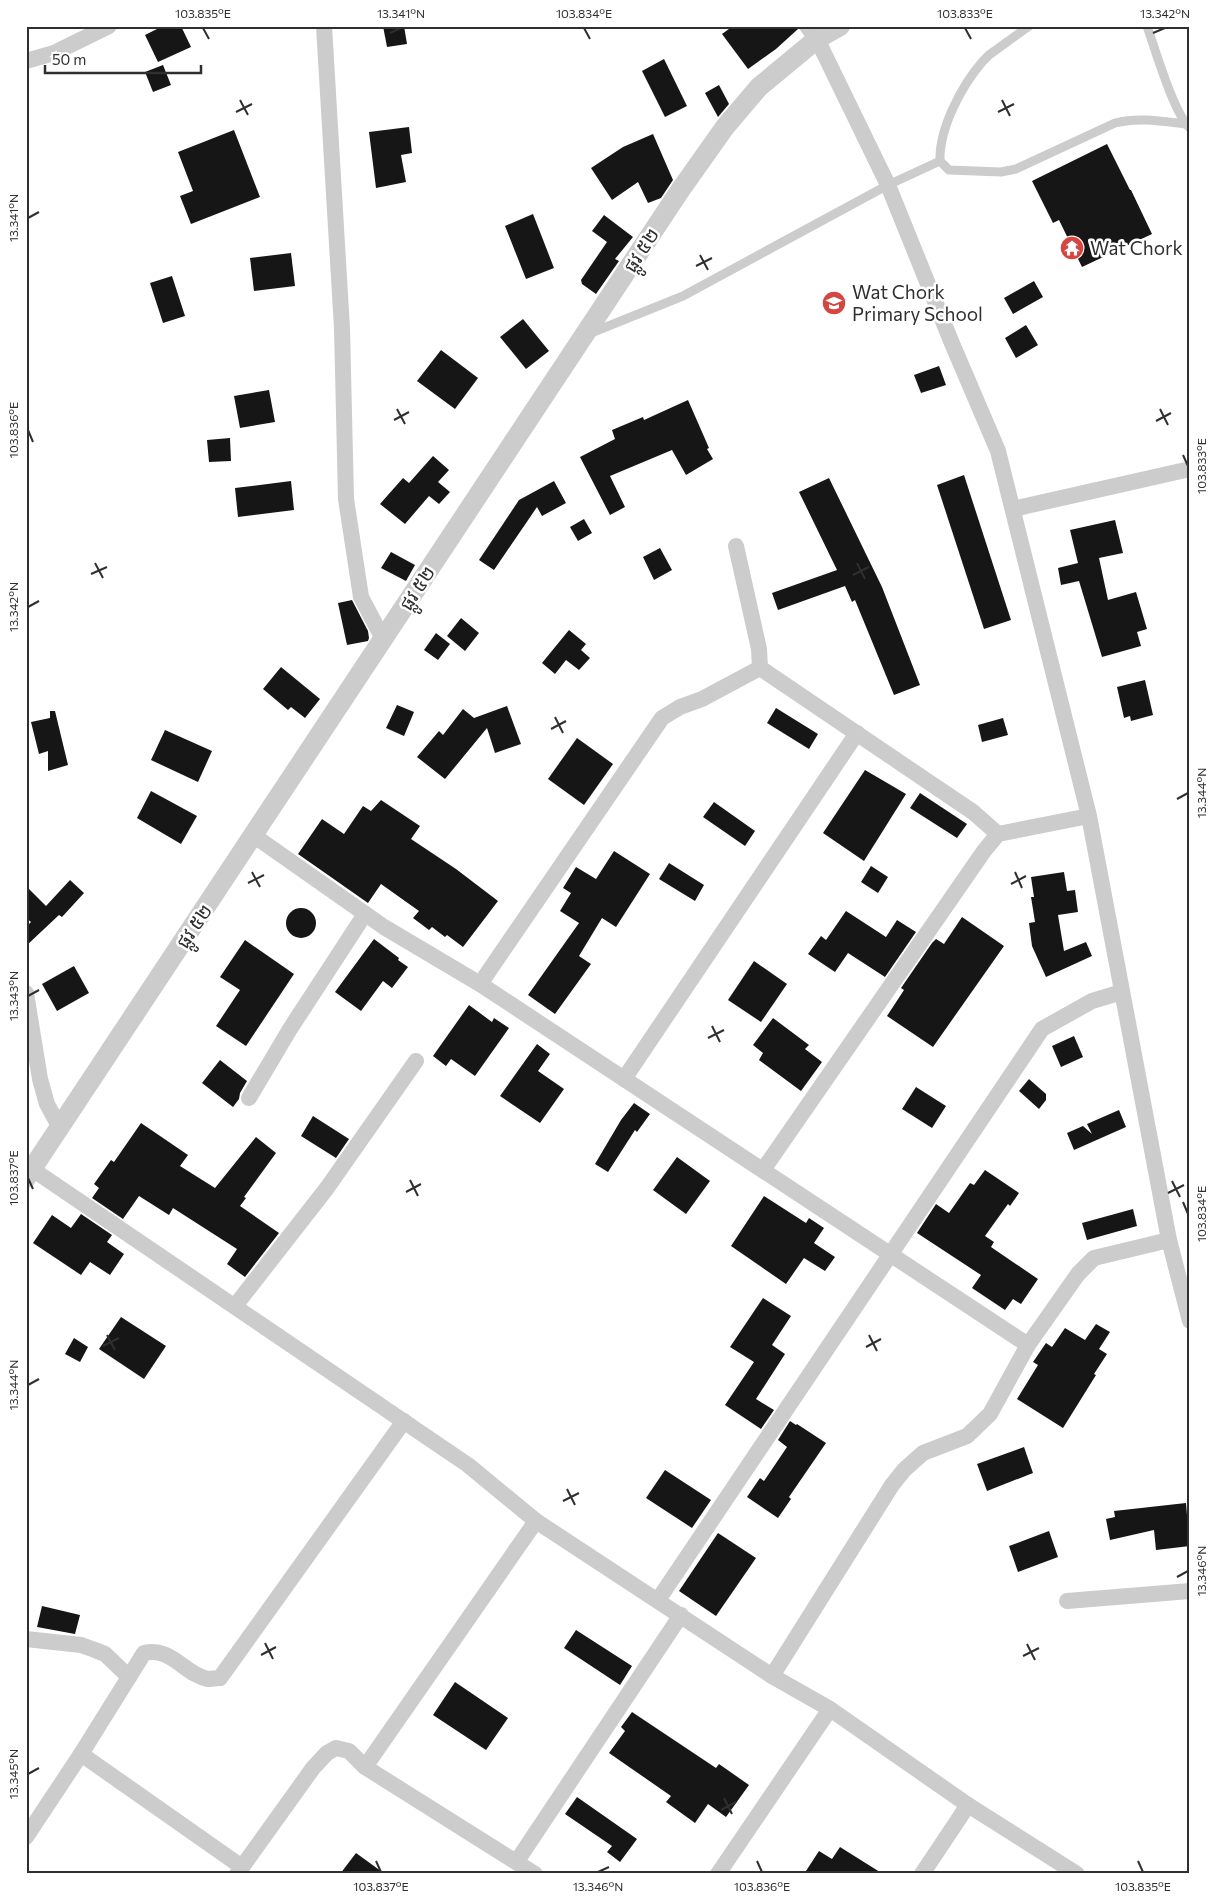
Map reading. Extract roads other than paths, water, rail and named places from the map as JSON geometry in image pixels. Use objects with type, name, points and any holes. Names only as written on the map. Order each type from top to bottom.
[{"type":"street","points":[[26,61],[54,53],[109,26]]},
{"type":"street","points":[[324,26],[342,328],[346,499],[361,597],[383,639]]},
{"type":"street","name":"ផ្លូវ ៥២","points":[[29,1174],[679,192],[725,127],[759,87],[812,33],[840,26]]},
{"type":"street","points":[[812,33],[888,185],[998,451],[1089,816],[1169,1240],[1190,1321]]},
{"type":"street","points":[[1013,509],[1190,468]]},
{"type":"street","points":[[736,546],[759,649],[760,668]]},
{"type":"street","points":[[760,668],[973,812],[998,834]]},
{"type":"street","points":[[480,984],[662,718],[680,707],[702,699],[760,668]]},
{"type":"street","points":[[624,1079],[857,733]]},
{"type":"street","points":[[763,1170],[984,851],[998,834],[1089,816]]},
{"type":"street","points":[[253,835],[384,928],[480,984],[1028,1345]]},
{"type":"street","points":[[249,1098],[290,1029],[365,914]]},
{"type":"street","points":[[658,1600],[1042,1028],[1092,1001],[1122,992]]},
{"type":"street","points":[[26,993],[42,1087],[47,1104],[60,1128]]},
{"type":"street","points":[[235,1306],[327,1188],[416,1062]]},
{"type":"street","points":[[29,1174],[235,1306],[404,1421],[468,1465],[536,1521],[772,1676],[830,1709],[968,1805],[1077,1874]]},
{"type":"street","points":[[772,1676],[904,1470],[923,1453],[967,1436],[990,1414],[1028,1345],[1078,1274],[1094,1258],[1169,1240]]},
{"type":"street","points":[[26,1837],[82,1754],[144,1653],[153,1651],[168,1656],[208,1679],[220,1678],[404,1421]]},
{"type":"street","points":[[365,1767],[536,1521]]},
{"type":"street","points":[[1067,1601],[1190,1591]]},
{"type":"street","points":[[517,1861],[681,1615]]},
{"type":"street","points":[[26,1638],[88,1647],[105,1654],[129,1677]]},
{"type":"street","points":[[718,1874],[830,1709]]},
{"type":"street","points":[[82,1754],[239,1870],[313,1768],[327,1753],[336,1748],[348,1751],[365,1767],[517,1861],[534,1874]]},
{"type":"street","points":[[922,1874],[968,1805]]},
{"type":"lane","points":[[1029,26],[989,55],[978,67],[954,106],[940,150],[940,161],[949,170],[1001,172],[1016,169],[1114,123],[1127,119],[1142,119],[1187,126]]},
{"type":"lane","points":[[1147,26],[1171,93],[1187,126]]},
{"type":"lane","points":[[584,336],[683,296],[888,185],[940,161]]},
{"type":"place","name":"Wat Chork","points":[[1072,248]]},
{"type":"place","name":"Wat Chork Primary School","points":[[834,303]]}]
